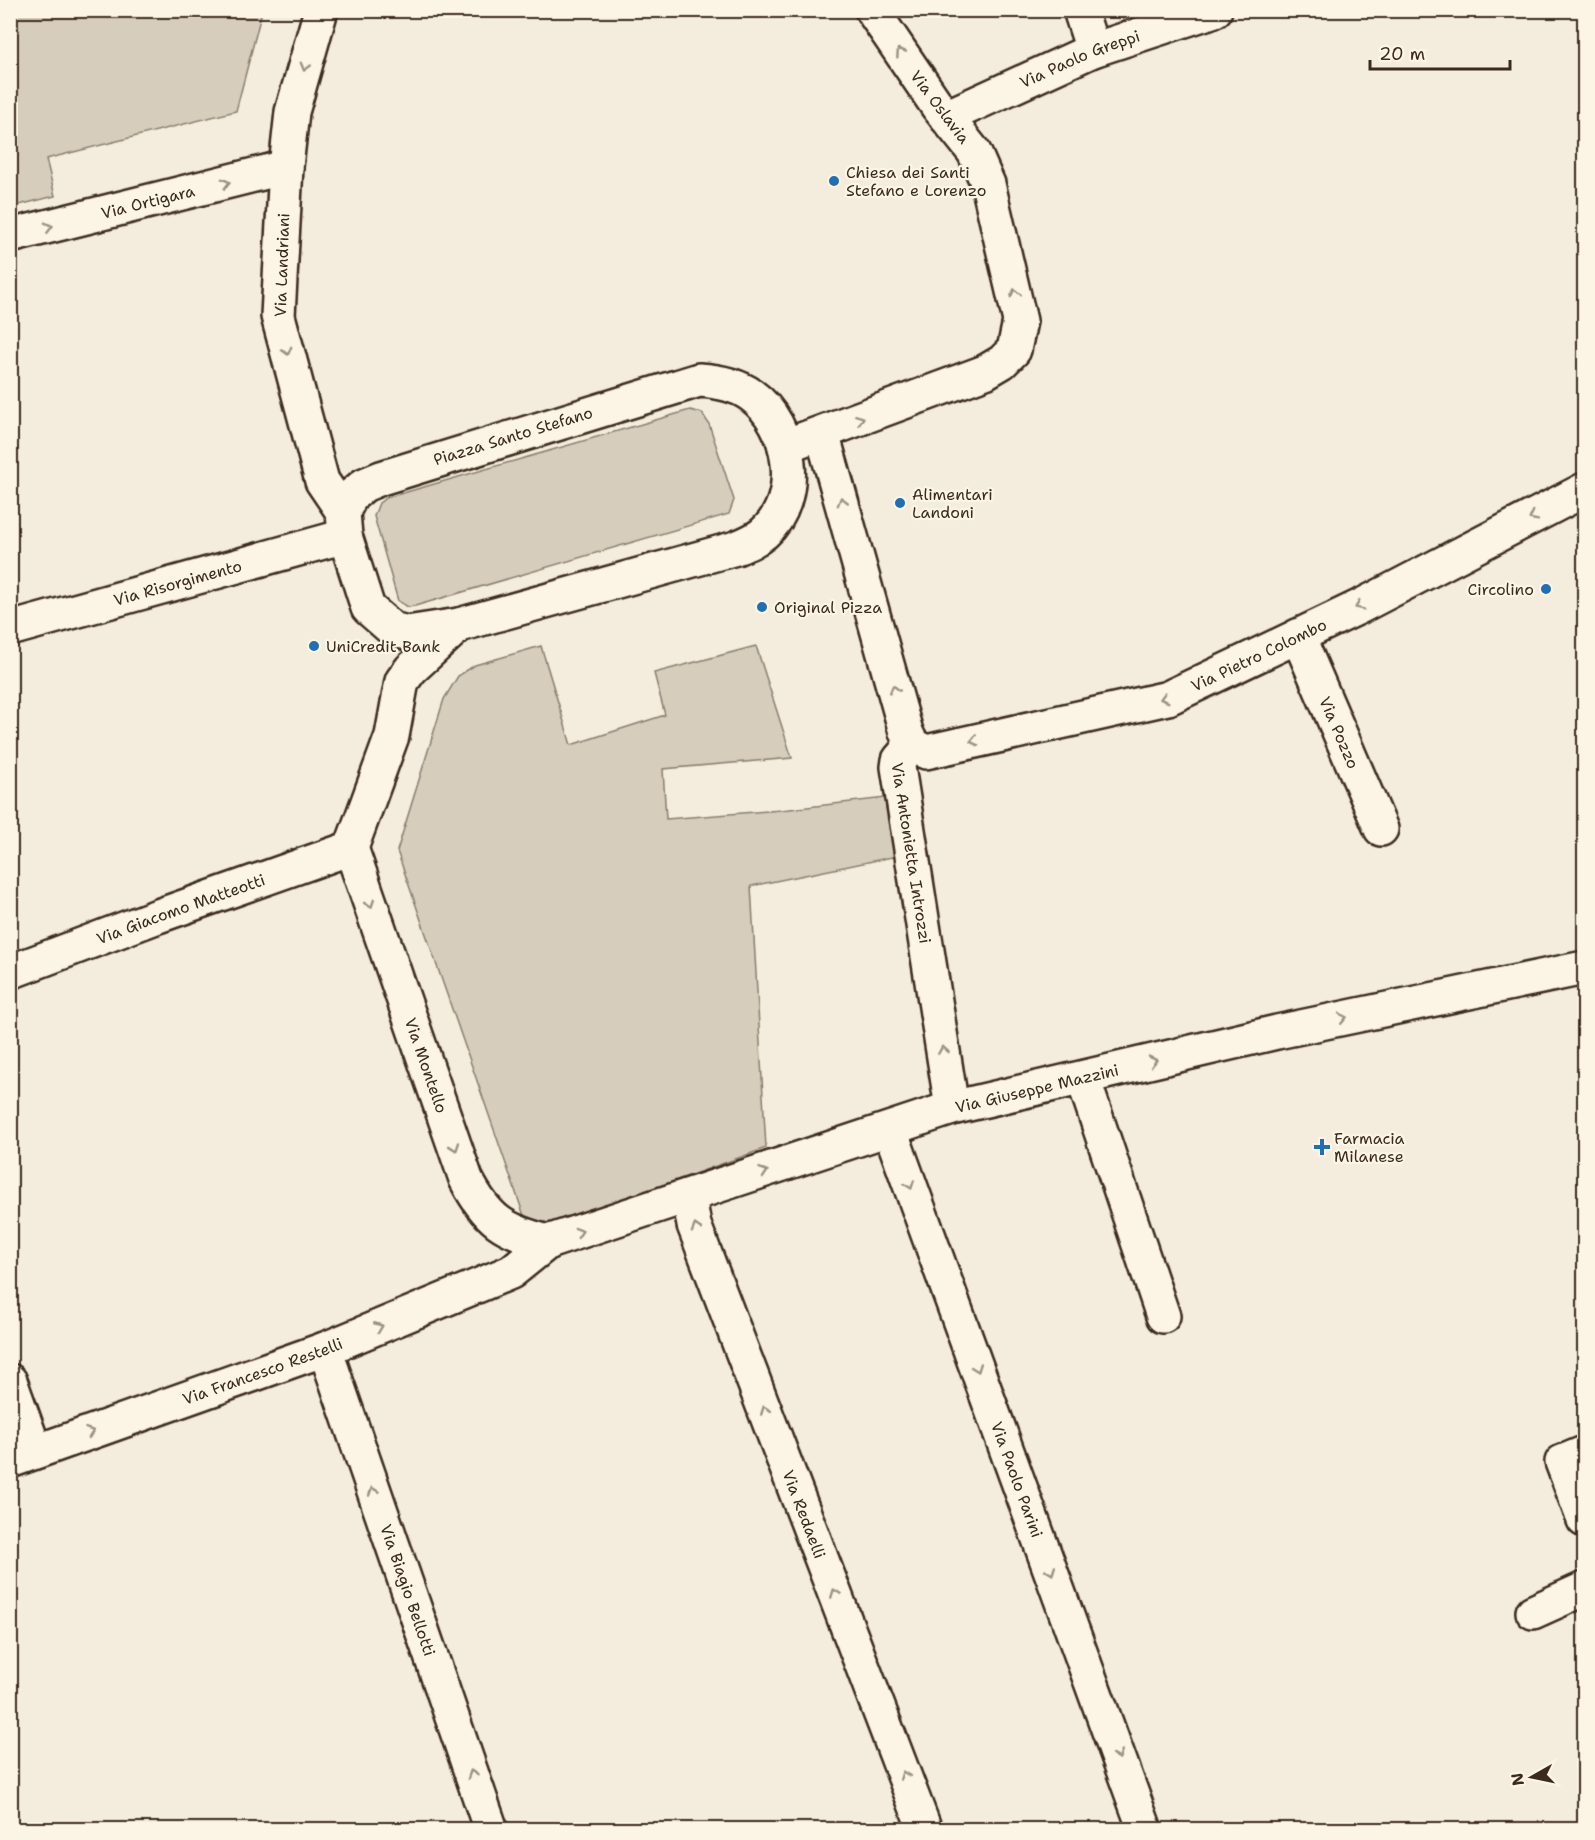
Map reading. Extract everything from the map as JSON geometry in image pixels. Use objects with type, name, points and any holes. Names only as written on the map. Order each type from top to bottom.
[{"type":"street","name":"Via Landriani","points":[[321,10],[292,112],[286,168],[278,316],[322,481],[344,524]]},
{"type":"street","name":"Via Oslavia","points":[[822,433],[985,372],[1002,362],[1014,350],[1020,321],[990,194],[974,152],[946,117],[872,10]]},
{"type":"street","points":[[1080,10],[1093,50]]},
{"type":"street","name":"Via Paolo Greppi","points":[[946,117],[1093,50],[1215,10]]},
{"type":"street","name":"Via Ortigara","points":[[10,236],[286,168]]},
{"type":"street","name":"Piazza Santo Stefano","points":[[344,524],[351,496],[364,485],[381,478],[699,380],[718,382],[751,395],[770,414],[785,446],[789,470],[786,496],[777,517],[758,538],[736,548],[459,626],[407,633],[382,623]]},
{"type":"street","points":[[785,446],[822,433]]},
{"type":"street","name":"Via Antonietta Introzzi","points":[[822,433],[906,732],[912,745],[899,760],[898,767],[952,1108]]},
{"type":"street","name":"Via Pietro Colombo","points":[[912,745],[926,752],[1168,698],[1298,636],[1584,490]]},
{"type":"street","points":[[344,524],[368,608],[382,623],[402,681],[392,736],[351,849]]},
{"type":"street","name":"Via Risorgimento","points":[[10,629],[344,524]]},
{"type":"street","name":"Piazza Santo Stefano","points":[[402,681],[411,669],[459,626]]},
{"type":"street","name":"Via Pozzo","points":[[1298,636],[1381,829]]},
{"type":"street","name":"Via Giacomo Matteotti","points":[[10,972],[158,916],[351,849]]},
{"type":"street","name":"Via Montello","points":[[351,849],[466,1179],[476,1199],[501,1226],[516,1234],[548,1242]]},
{"type":"street","name":"Via Giuseppe Mazzini","points":[[512,1272],[548,1242],[952,1108],[1277,1032],[1584,968]]},
{"type":"street","points":[[1083,1078],[1163,1316]]},
{"type":"street","name":"Via Paolo Parini","points":[[890,1130],[1145,1830]]},
{"type":"street","name":"Via Redaelli","points":[[689,1197],[694,1225],[925,1830]]},
{"type":"street","name":"Via Francesco Restelli","points":[[22,1456],[325,1350],[512,1272]]},
{"type":"street","name":"Via Biagio Bellotti","points":[[325,1350],[491,1830]]},
{"type":"street","points":[[10,1382],[22,1456]]},
{"type":"street","points":[[1584,1453],[1562,1462],[1584,1520]]},
{"type":"street","points":[[1533,1612],[1584,1589]]},
{"type":"shaded area","points":[[10,11],[262,11],[236,111],[46,159],[55,196],[11,207]]},
{"type":"shaded area","points":[[690,410],[702,413],[709,424],[734,500],[729,514],[415,606],[408,607],[398,601],[374,516],[379,503],[386,498]]},
{"type":"shaded area","points":[[541,646],[571,745],[665,715],[654,673],[756,646],[792,758],[663,769],[666,819],[781,810],[903,796],[912,853],[751,886],[766,1148],[530,1233],[397,851],[444,699],[458,676],[475,665]]},
{"type":"place","name":"Chiesa dei Santi Stefano e Lorenzo","points":[[834,181]]},
{"type":"place","name":"Alimentari Landoni","points":[[900,503]]},
{"type":"place","name":"Circolino","points":[[1546,589]]},
{"type":"place","name":"Original Pizza","points":[[762,607]]},
{"type":"place","name":"UniCredit Bank","points":[[314,646]]},
{"type":"place","name":"Farmacia Milanese","points":[[1322,1147]]}]
